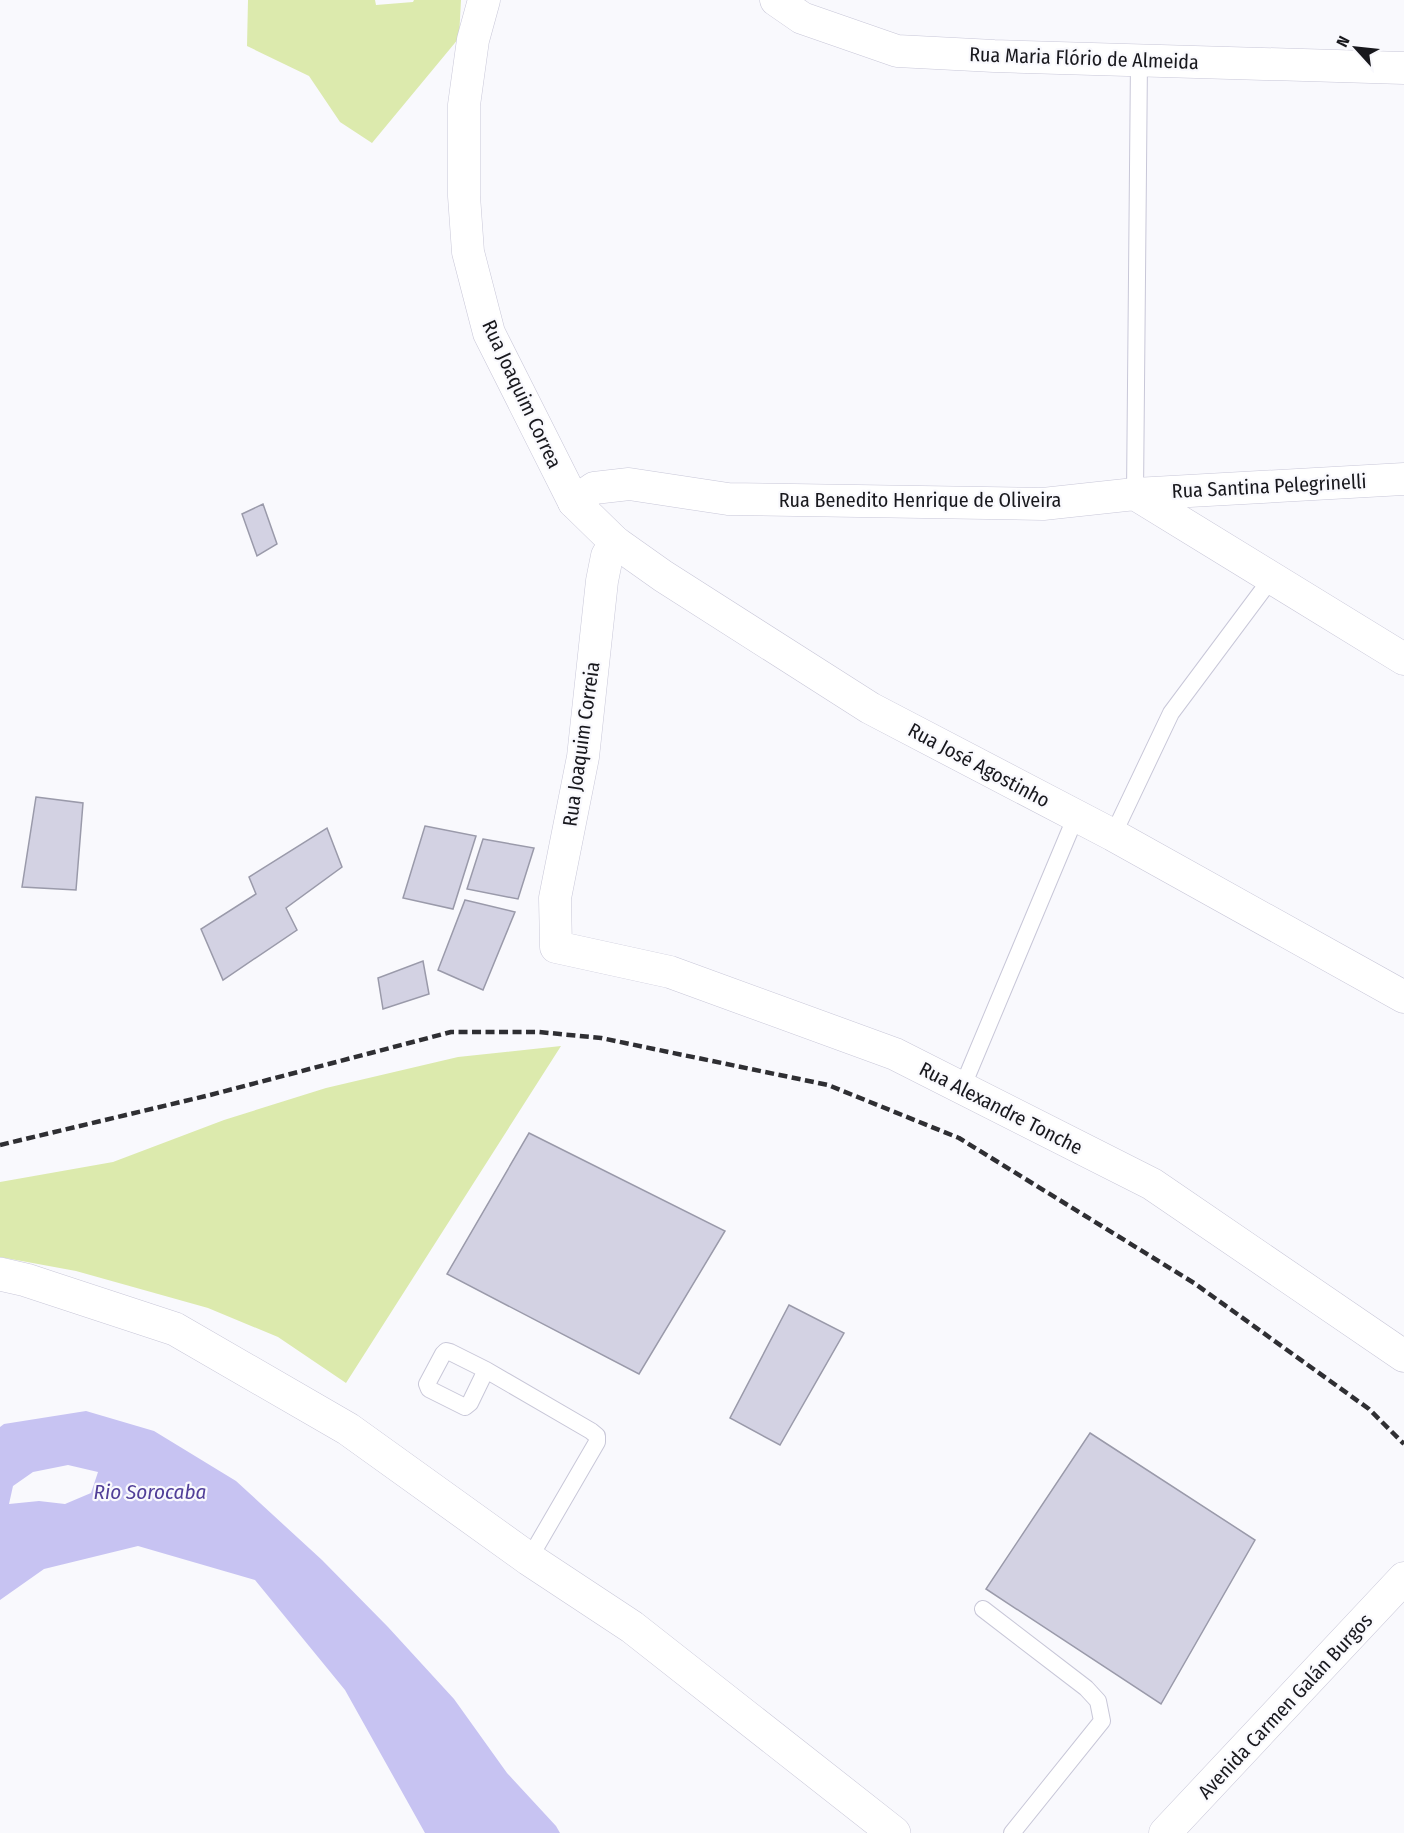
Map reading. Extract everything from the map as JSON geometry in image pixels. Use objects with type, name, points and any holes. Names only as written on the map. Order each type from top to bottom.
[{"type":"main road","points":[[0,1275],[26,1280],[175,1329],[348,1429],[530,1559],[632,1627],[894,1833]]},
{"type":"street","name":"Rua Joaquim Correa","points":[[484,0],[473,40],[464,105],[464,196],[468,252],[489,333],[574,502]]},
{"type":"street","name":"Rua Maria Flório de Almeida","points":[[776,0],[808,9],[897,51],[1404,68]]},
{"type":"street","name":"Rua Santina Pelegrinelli","points":[[1134,494],[1404,479]]},
{"type":"street","name":"Rua Benedito Henrique de Oliveira","points":[[574,502],[594,488],[629,484],[728,499],[1043,504],[1134,494]]},
{"type":"street","points":[[1134,494],[1404,659]]},
{"type":"street","name":"Rua José Agostinho","points":[[574,502],[615,542],[663,576],[870,708],[1113,835],[1404,997]]},
{"type":"street","name":"Rua Joaquim Correia","points":[[556,947],[555,898],[583,757],[602,581],[607,556],[615,542]]},
{"type":"street","name":"Rua Alexandre Tonche","points":[[556,947],[669,972],[895,1054],[1152,1184],[1404,1356]]},
{"type":"street","name":"Avenida Carmen Galán Burgos","points":[[1165,1833],[1404,1578]]},
{"type":"lane","points":[[1134,494],[1139,60]]},
{"type":"lane","points":[[1113,835],[1171,713],[1271,579]]},
{"type":"lane","points":[[962,1088],[1076,816]]},
{"type":"lane","points":[[486,1370],[597,1436],[597,1443],[530,1559]]},
{"type":"lane","points":[[983,1609],[1086,1688],[1098,1701],[1102,1721],[1012,1833]]},
{"type":"green space","points":[[248,0],[375,0],[376,5],[413,2],[414,0],[461,0],[459,38],[372,143],[340,122],[309,76],[247,46]]},
{"type":"green space","points":[[561,1046],[346,1383],[278,1337],[208,1308],[76,1271],[0,1257],[0,1182],[113,1162],[224,1120],[326,1088],[458,1057]]},
{"type":"water","name":"Rio Sorocaba","points":[[86,1411],[154,1431],[236,1481],[322,1560],[388,1627],[454,1699],[507,1773],[560,1833],[425,1833],[345,1690],[255,1580],[138,1546],[44,1569],[0,1600],[0,1427],[4,1424]],"holes":[[[68,1465],[98,1472],[91,1493],[65,1504],[39,1501],[9,1504],[13,1486],[33,1472]]]},
{"type":"building","points":[[263,504],[277,544],[257,556],[242,514]]},
{"type":"building","points":[[36,797],[83,803],[76,890],[22,887]]},
{"type":"building","points":[[425,826],[476,836],[453,909],[403,898]]},
{"type":"building","points":[[327,828],[342,867],[286,908],[297,930],[223,980],[201,929],[256,894],[249,877]]},
{"type":"building","points":[[483,839],[534,848],[518,899],[467,889]]},
{"type":"building","points":[[465,900],[515,912],[483,990],[438,970]]},
{"type":"building","points":[[423,961],[429,994],[383,1009],[378,978]]},
{"type":"building","points":[[529,1133],[725,1231],[639,1374],[447,1274]]},
{"type":"building","points":[[789,1305],[844,1333],[780,1445],[730,1418]]},
{"type":"building","points":[[1090,1433],[1255,1540],[1161,1704],[986,1589]]},
{"type":"railway","points":[[0,1145],[210,1095],[451,1032],[539,1032],[601,1038],[828,1085],[959,1138],[1194,1283],[1369,1409],[1404,1444]]}]
